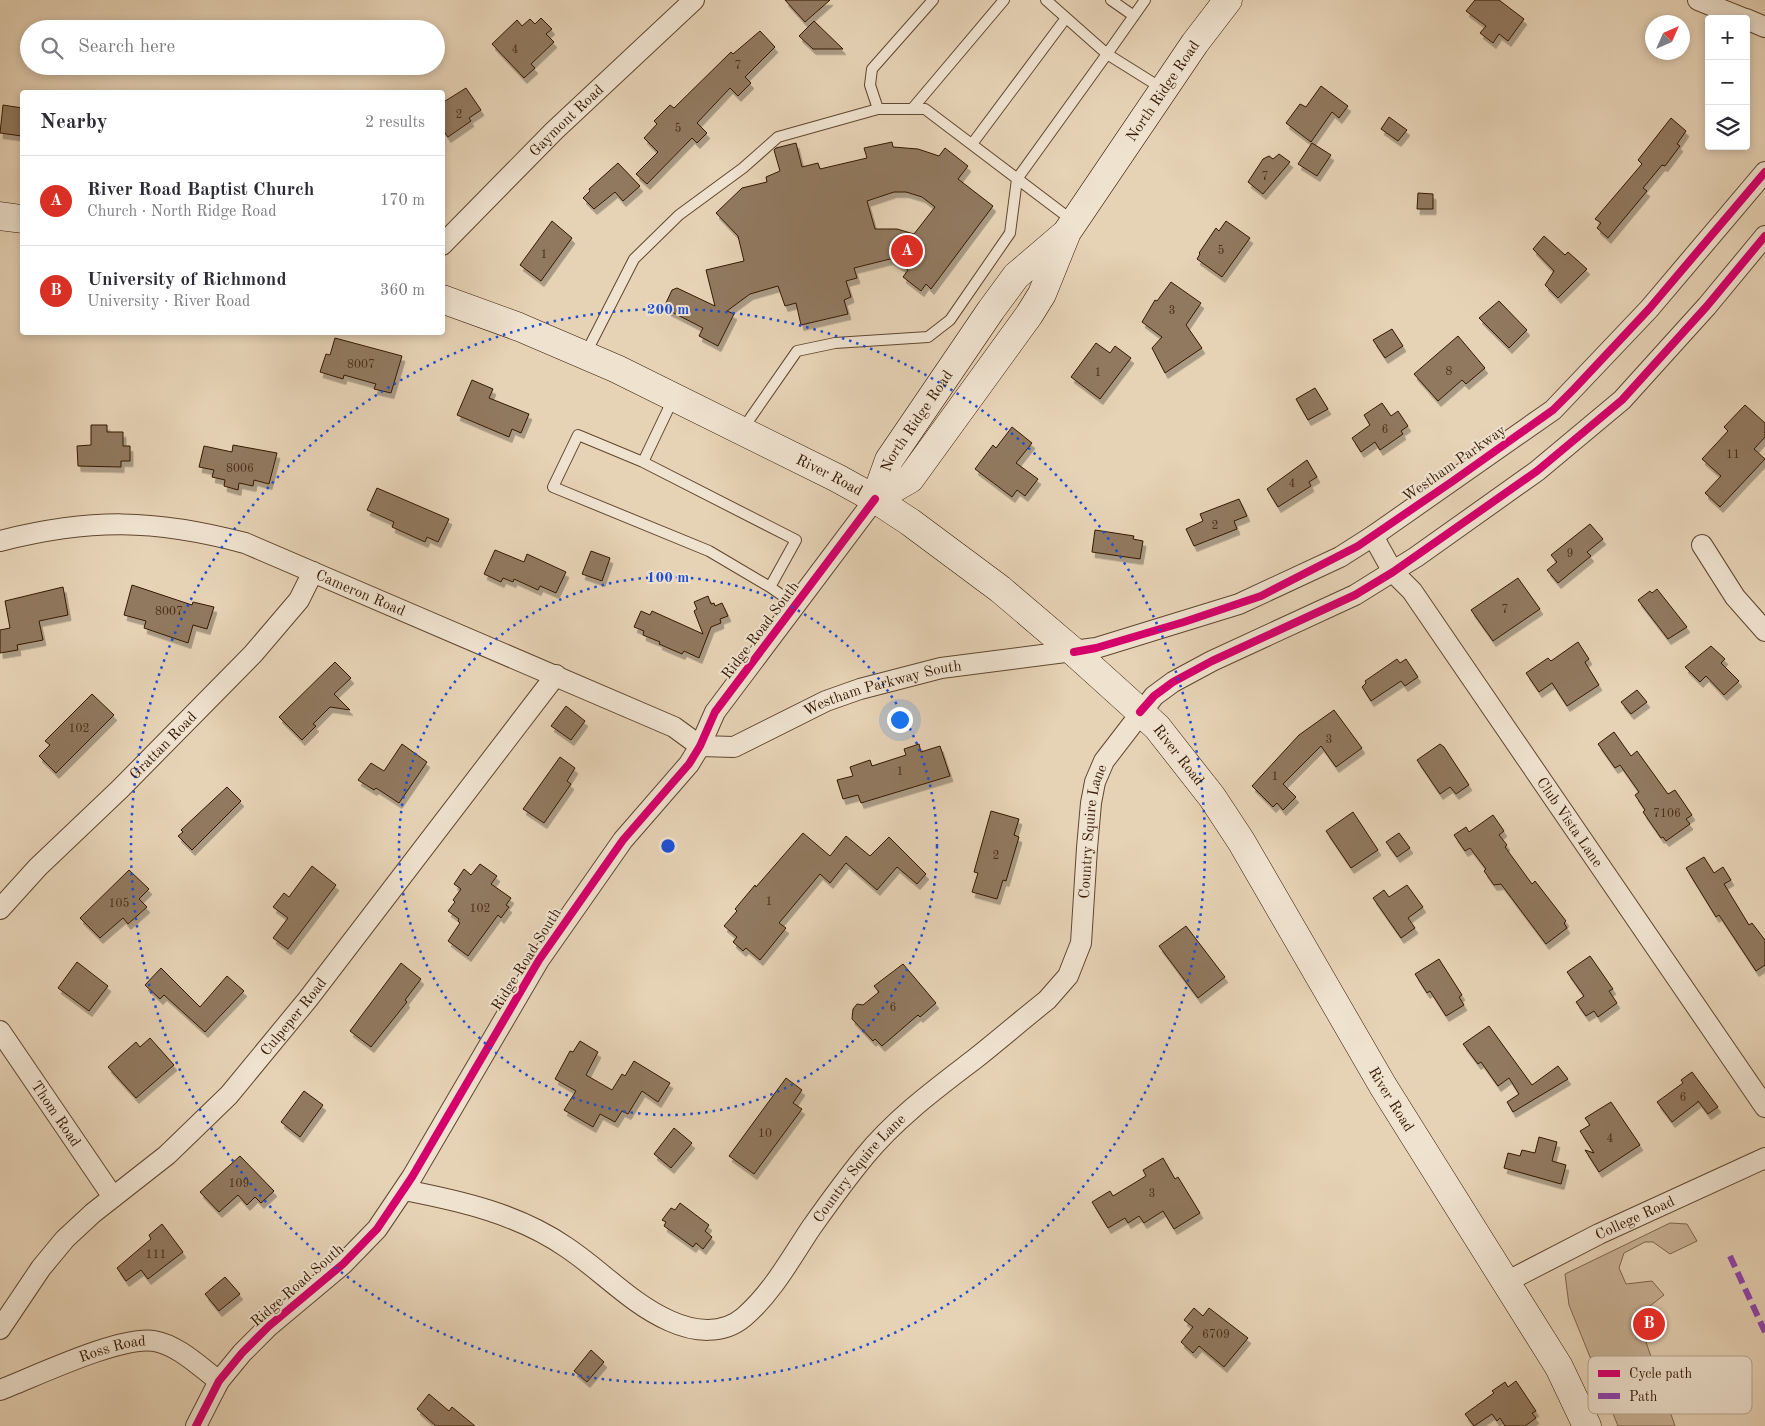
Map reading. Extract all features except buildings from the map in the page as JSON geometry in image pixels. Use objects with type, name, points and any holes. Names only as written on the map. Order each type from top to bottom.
[{"type":"main road","name":"North Ridge Road","points":[[875,499],[889,460],[991,310],[1016,276],[1070,227],[1228,0]]},
{"type":"main road","points":[[0,216],[20,219]]},
{"type":"main road","name":"River Road","points":[[445,300],[585,356],[674,397],[875,499],[964,561],[1074,652],[1157,727],[1186,763],[1241,841],[1383,1086],[1559,1367],[1587,1426]]},
{"type":"street","name":"Gaymont Road","points":[[445,242],[554,131],[694,0]]},
{"type":"street","points":[[1698,0],[1736,15]]},
{"type":"street","points":[[1750,21],[1765,27]]},
{"type":"street","name":"Westham Parkway","points":[[1074,652],[1166,628],[1254,599],[1340,557],[1373,536],[1552,410],[1649,309],[1765,172]]},
{"type":"street","points":[[1140,712],[1154,696],[1181,678],[1212,661],[1355,595],[1393,572],[1537,471],[1622,400],[1707,306],[1765,236]]},
{"type":"street","name":"Ridge Road South","points":[[196,1426],[220,1380],[242,1353],[269,1326],[343,1264],[377,1229],[404,1190],[539,960],[617,847],[656,800],[678,779],[700,746],[716,712],[875,499]]},
{"type":"street","name":"Cameron Road","points":[[0,541],[68,527],[110,523],[196,530],[245,543],[556,674],[674,727],[700,746]]},
{"type":"street","name":"Club Vista Lane","points":[[1373,536],[1393,572],[1412,591],[1765,1107]]},
{"type":"street","points":[[1702,546],[1735,597],[1765,631]]},
{"type":"street","name":"Grattan Road","points":[[0,909],[38,867],[120,789],[253,654],[299,600],[313,572]]},
{"type":"street","name":"Westham Parkway South","points":[[700,746],[734,747],[826,701],[885,681],[941,668],[1074,652]]},
{"type":"street","name":"Culpeper Road","points":[[0,1329],[41,1268],[65,1239],[113,1197],[167,1155],[229,1095],[308,999],[556,674]]},
{"type":"street","name":"Country Squire Lane","points":[[404,1190],[456,1200],[528,1224],[566,1247],[658,1315],[686,1327],[717,1330],[743,1318],[760,1300],[791,1259],[811,1228],[865,1156],[893,1125],[1046,1000],[1068,976],[1082,943],[1088,830],[1095,782],[1104,761],[1140,712]]},
{"type":"street","name":"Thom Road","points":[[0,1031],[113,1197]]},
{"type":"street","name":"College Road","points":[[1506,1282],[1599,1234],[1765,1158]]},
{"type":"street","name":"Ross Road","points":[[0,1390],[98,1352],[141,1341],[154,1341],[164,1344],[182,1353],[220,1380]]},
{"type":"lane","points":[[878,109],[870,85],[872,69],[933,0]]},
{"type":"lane","points":[[912,109],[1004,0]]},
{"type":"lane","points":[[1046,0],[1107,54],[1164,90]]},
{"type":"lane","points":[[1112,0],[1134,16]]},
{"type":"lane","points":[[742,431],[798,351],[835,343],[928,337],[950,320],[1010,233],[1017,179],[1145,0]]},
{"type":"lane","points":[[972,144],[1066,18]]},
{"type":"lane","points":[[585,356],[634,259],[679,215],[743,168],[778,136],[878,109],[925,109],[1017,179],[1070,227]]},
{"type":"lane","points":[[643,462],[674,397]]},
{"type":"lane","points":[[770,586],[796,540],[643,462],[578,435],[553,487],[709,551],[770,586],[796,605]]},
{"type":"shaded area","points":[[1670,1223],[1687,1224],[1697,1241],[1670,1254],[1653,1242],[1645,1242],[1624,1253],[1619,1268],[1626,1284],[1652,1281],[1664,1295],[1637,1316],[1651,1356],[1590,1356],[1569,1305],[1565,1274]]},
{"type":"shaded area","points":[[1613,1414],[1671,1414],[1675,1426],[1618,1426]]},
{"type":"marked path","points":[[1730,1256],[1765,1332]]},
{"type":"cycle path","points":[[1074,652],[1096,648],[1184,622],[1261,596],[1358,546],[1453,481],[1553,410],[1649,309],[1765,172]]},
{"type":"cycle path","points":[[1140,712],[1154,696],[1173,682],[1212,661],[1355,595],[1393,572],[1537,471],[1622,400],[1707,306],[1765,236]]},
{"type":"cycle path","points":[[196,1426],[219,1381],[242,1353],[269,1326],[343,1264],[377,1229],[412,1177],[539,960],[623,840],[689,764],[700,746],[715,712],[875,499]]},
{"type":"place","name":"River Road Baptist Church","points":[[907,251]]},
{"type":"place","name":"University of Richmond","points":[[1649,1324]]}]
